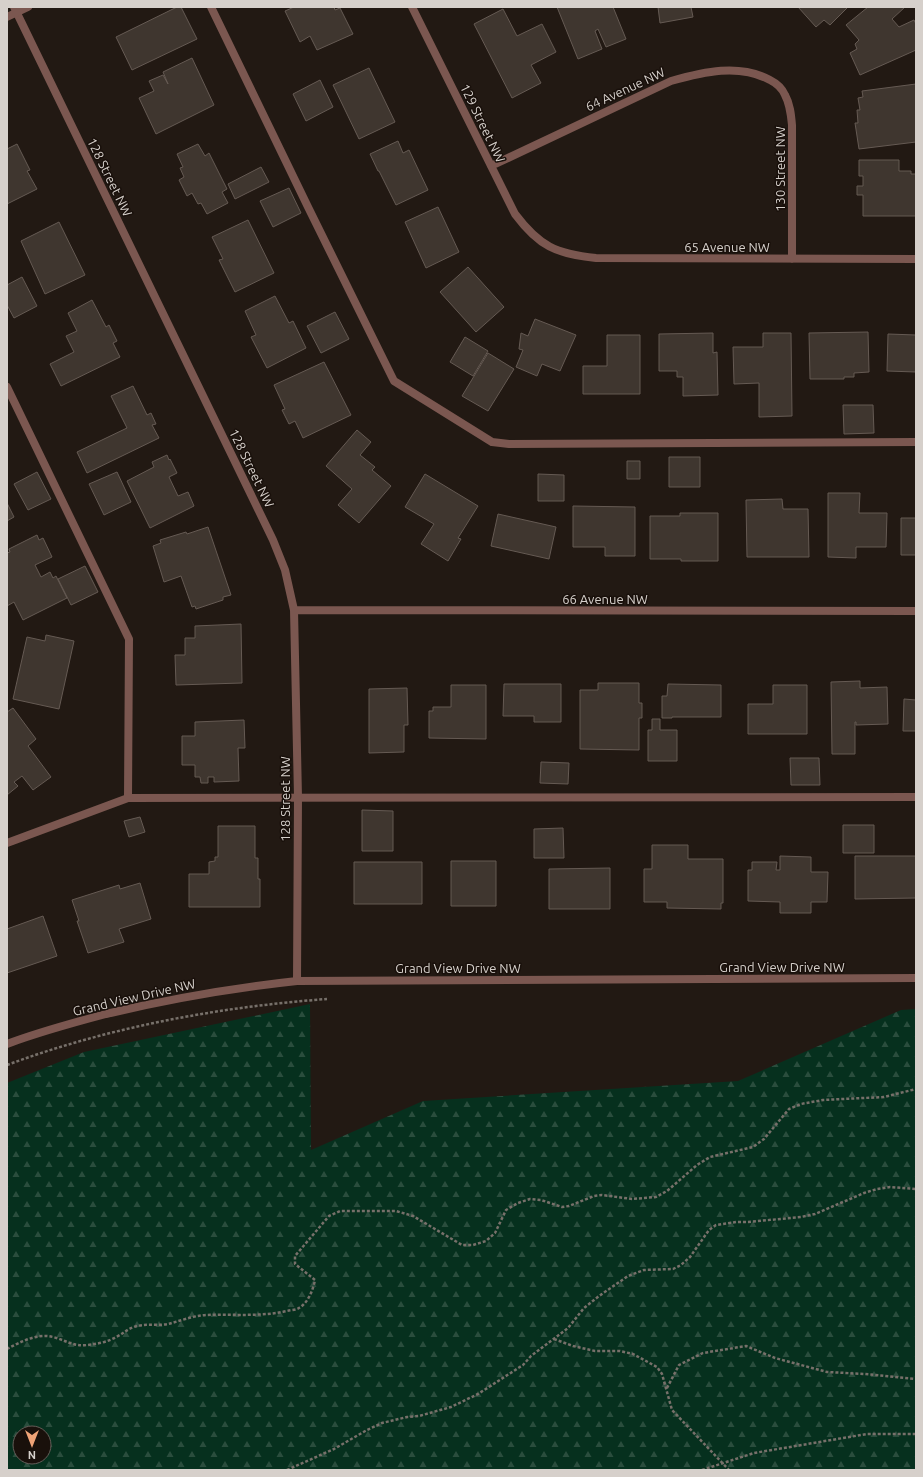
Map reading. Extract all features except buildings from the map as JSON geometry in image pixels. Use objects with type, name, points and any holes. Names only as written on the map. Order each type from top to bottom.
[{"type":"street","points":[[7,17],[16,10],[28,7]]},
{"type":"street","points":[[211,7],[394,381],[492,442],[509,444],[916,442]]},
{"type":"street","name":"129 Street NW","points":[[416,8],[515,214],[526,229],[541,242]]},
{"type":"street","name":"128 Street NW","points":[[16,10],[274,540],[285,570],[294,610],[298,797],[297,981]]},
{"type":"street","name":"64 Avenue NW","points":[[491,166],[671,81],[697,74],[722,70],[759,74],[776,84]]},
{"type":"street","name":"130 Street NW","points":[[776,84],[785,94],[791,110],[792,259]]},
{"type":"street","name":"65 Avenue NW","points":[[541,242],[558,251],[574,256],[596,258],[916,259]]},
{"type":"street","points":[[7,387],[129,639],[128,798]]},
{"type":"street","name":"66 Avenue NW","points":[[294,610],[916,611]]},
{"type":"street","points":[[7,843],[128,798],[916,796]]},
{"type":"street","name":"Grand View Drive NW","points":[[7,1044],[46,1030],[141,1006],[201,993],[297,981],[916,978]]},
{"type":"path","points":[[7,1065],[72,1043],[199,1014],[284,1002],[334,998]]},
{"type":"path","points":[[7,1349],[21,1341],[44,1336],[52,1337],[74,1345],[87,1345],[103,1343],[116,1338],[127,1330],[136,1326],[167,1324],[187,1318],[205,1315],[249,1315],[278,1313],[298,1309],[306,1302],[314,1289],[315,1280],[295,1264],[295,1256],[329,1216],[340,1211],[396,1211],[413,1216],[462,1245],[473,1245],[486,1241],[495,1234],[506,1210],[518,1203],[530,1199],[562,1207],[569,1206],[594,1196],[602,1195],[632,1199],[656,1197],[667,1191],[697,1165],[710,1157],[753,1147],[764,1138],[789,1109],[801,1104],[822,1100],[884,1097],[916,1089]]},
{"type":"path","points":[[287,1470],[334,1450],[367,1430],[382,1423],[434,1412],[460,1403],[483,1391],[524,1365],[532,1356],[568,1328],[584,1308],[628,1276],[644,1270],[673,1270],[681,1265],[690,1257],[709,1230],[716,1225],[801,1217],[816,1214],[864,1193],[877,1189],[890,1187],[916,1189]]},
{"type":"path","points":[[554,1339],[573,1346],[595,1351],[620,1351],[633,1354],[657,1367],[662,1374],[667,1388],[672,1410],[729,1470]]},
{"type":"path","points":[[667,1388],[679,1365],[703,1353],[746,1346],[775,1358],[827,1372],[865,1374],[916,1380]]},
{"type":"path","points":[[702,1470],[754,1453],[867,1434],[916,1434]]},
{"type":"green space","points":[[310,1004],[311,1150],[423,1101],[738,1081],[901,1010],[916,1009],[916,1470],[7,1470],[7,1083],[84,1052]]}]
